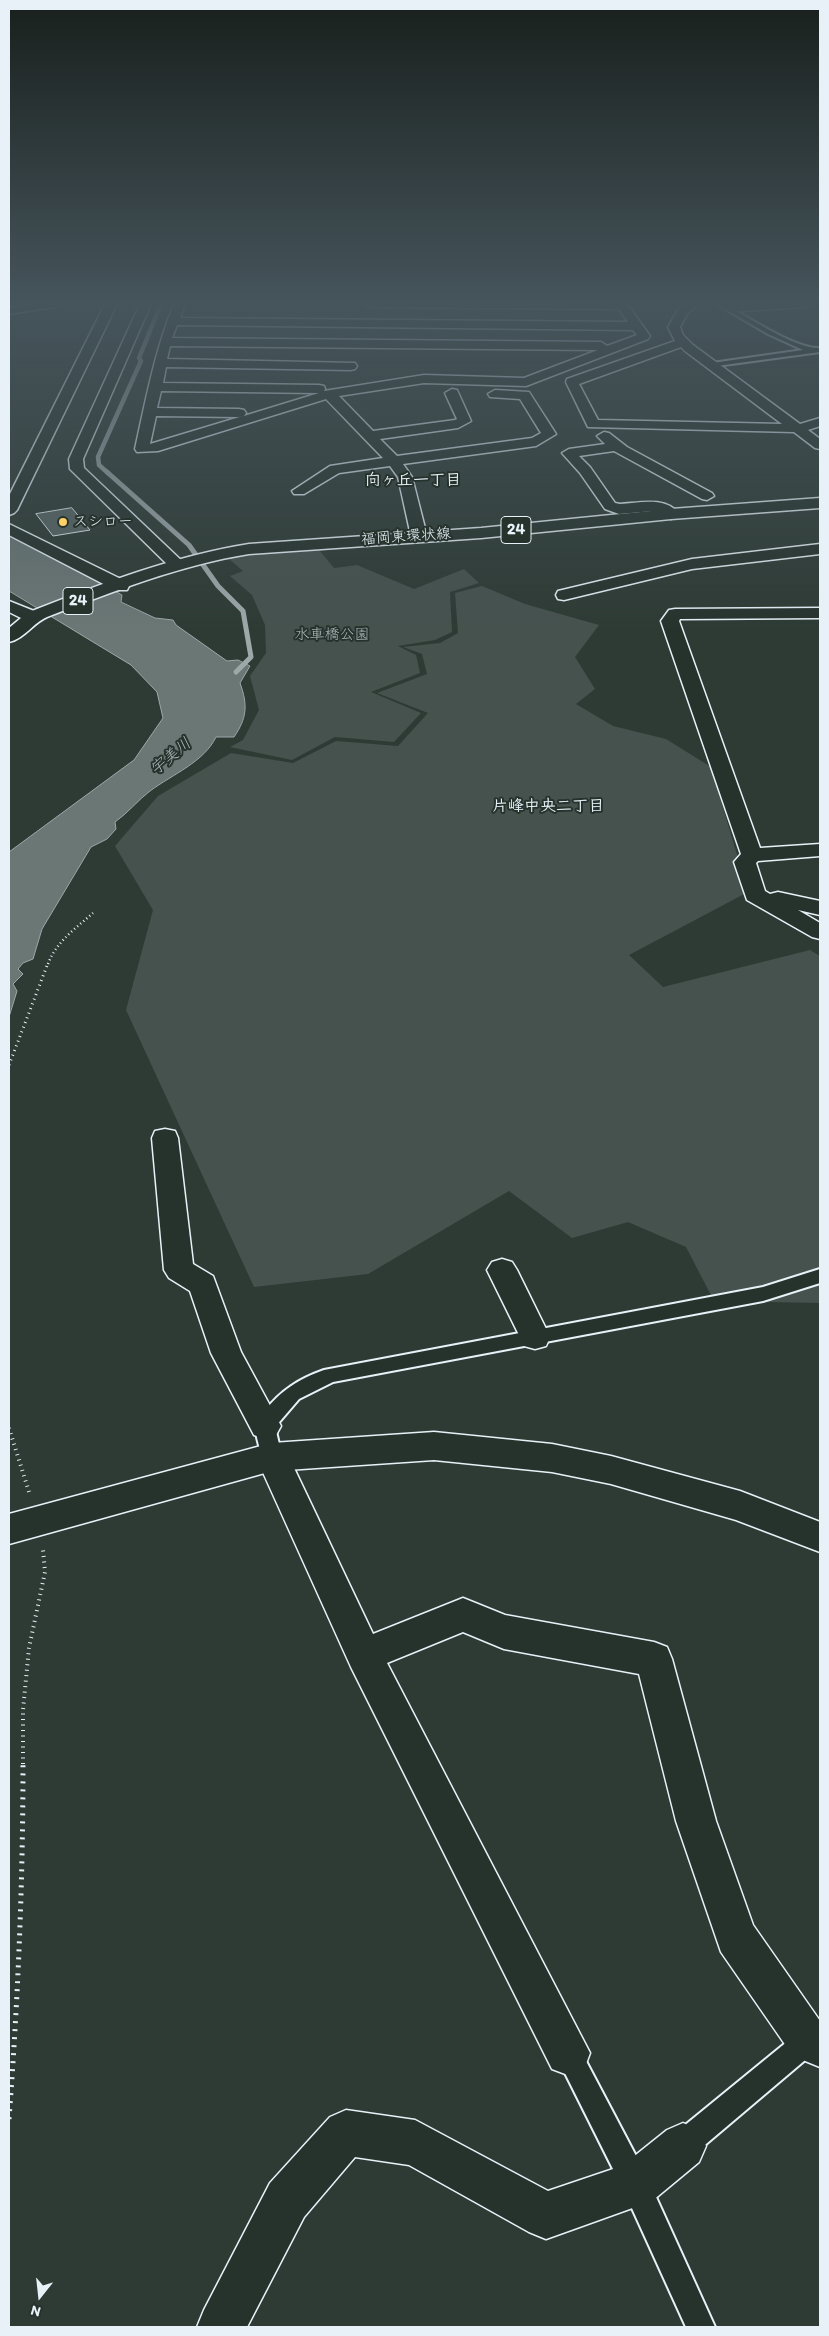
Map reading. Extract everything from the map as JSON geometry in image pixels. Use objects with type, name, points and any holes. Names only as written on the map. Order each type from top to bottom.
[{"type":"street","points":[[9,510],[58,413]]},
{"type":"street","points":[[96,413],[76,458],[77,469],[181,564]]},
{"type":"street","points":[[150,413],[142,449],[153,448],[269,413]]},
{"type":"street","points":[[209,413],[266,414]]},
{"type":"street","points":[[347,413],[394,461],[406,477],[419,536]]},
{"type":"street","points":[[369,436],[458,424],[464,421],[461,413]]},
{"type":"street","points":[[299,491],[335,469],[536,442],[549,434],[536,413]]},
{"type":"street","points":[[588,413],[595,429],[617,446],[707,496]]},
{"type":"street","points":[[779,413],[820,444]]},
{"type":"street","points":[[593,424],[799,428],[820,422]]},
{"type":"street","points":[[617,446],[569,453],[585,470],[610,506],[619,509],[655,506],[671,514]]},
{"type":"street","name":"福岡東環状線","points":[[9,637],[38,615],[181,564],[212,555],[249,549],[509,530],[671,514],[820,503]]},
{"type":"street","points":[[9,529],[118,587]]},
{"type":"street","points":[[564,595],[692,564],[820,549]]},
{"type":"street","points":[[9,606],[38,615]]},
{"type":"street","points":[[752,855],[670,621],[675,614],[820,613]]},
{"type":"street","points":[[820,850],[752,855],[746,862],[755,895],[820,932]]},
{"type":"street","points":[[755,895],[820,908]]},
{"type":"street","points":[[165,1138],[179,1270],[203,1284],[226,1354],[269,1442],[364,1654],[568,2053]]},
{"type":"street","points":[[502,1270],[535,1337]]},
{"type":"street","points":[[25,1524],[269,1442],[434,1446],[552,1458],[611,1470],[740,1506],[820,1537]]},
{"type":"street","points":[[364,1654],[463,1615],[504,1632],[654,1659],[696,1821],[736,1937],[814,2043]]},
{"type":"street","points":[[221,2327],[287,2200],[346,2133],[415,2143],[546,2215],[636,2185],[683,2146]]},
{"type":"lane","points":[[269,1442],[280,1404],[301,1386],[331,1375],[763,1294],[820,1276]]},
{"type":"lane","points":[[683,2146],[814,2043]]},
{"type":"lane","points":[[568,2053],[636,2185],[701,2327]]},
{"type":"path","points":[[9,1065],[51,955],[66,936],[93,912]]},
{"type":"path","points":[[9,1428],[25,1524],[45,1572],[28,1648],[23,1710],[23,1860],[16,2029],[9,2119]]},
{"type":"green space","name":"水車橋公園","points":[[316,546],[334,568],[357,565],[414,589],[464,569],[479,583],[450,592],[452,632],[435,640],[398,646],[416,655],[420,673],[371,692],[421,713],[394,742],[335,737],[292,760],[230,747],[243,740],[259,710],[250,676],[266,653],[265,625],[252,595],[230,576],[243,571],[228,558],[258,552]]},
{"type":"green space","points":[[482,586],[525,604],[599,625],[575,657],[595,689],[576,704],[613,726],[666,739],[711,767],[748,892],[629,955],[663,987],[810,950],[820,956],[820,1303],[714,1301],[686,1247],[628,1222],[572,1238],[509,1191],[368,1274],[254,1287],[126,1010],[153,910],[115,846],[158,796],[231,753],[293,763],[336,741],[398,746],[428,713],[377,693],[427,674],[422,654],[403,647],[440,643],[458,633],[455,593]]},
{"type":"water","name":"宇美川","points":[[9,533],[122,595],[121,602],[155,618],[173,620],[176,625],[227,661],[238,660],[250,666],[240,683],[245,711],[242,724],[234,737],[216,737],[204,754],[141,798],[115,822],[116,829],[107,839],[91,847],[42,929],[33,959],[23,963],[18,969],[23,974],[13,984],[17,991],[9,1017],[9,852],[134,760],[163,718],[157,692],[131,665],[9,591]]},
{"type":"building","name":"スシロー","points":[[72,508],[90,530],[53,536],[36,514]]},
{"type":"waterway","points":[[108,473],[99,465],[98,457],[118,413]]},
{"type":"waterway","points":[[107,472],[189,545],[218,586],[243,611],[251,657],[236,672]]},
{"type":"place","name":"スシロー","points":[[63,522]]},
{"type":"district","name":"向ヶ丘一丁目","points":[[413,481]]},
{"type":"district","name":"片峰中央二丁目","points":[[548,807]]}]
